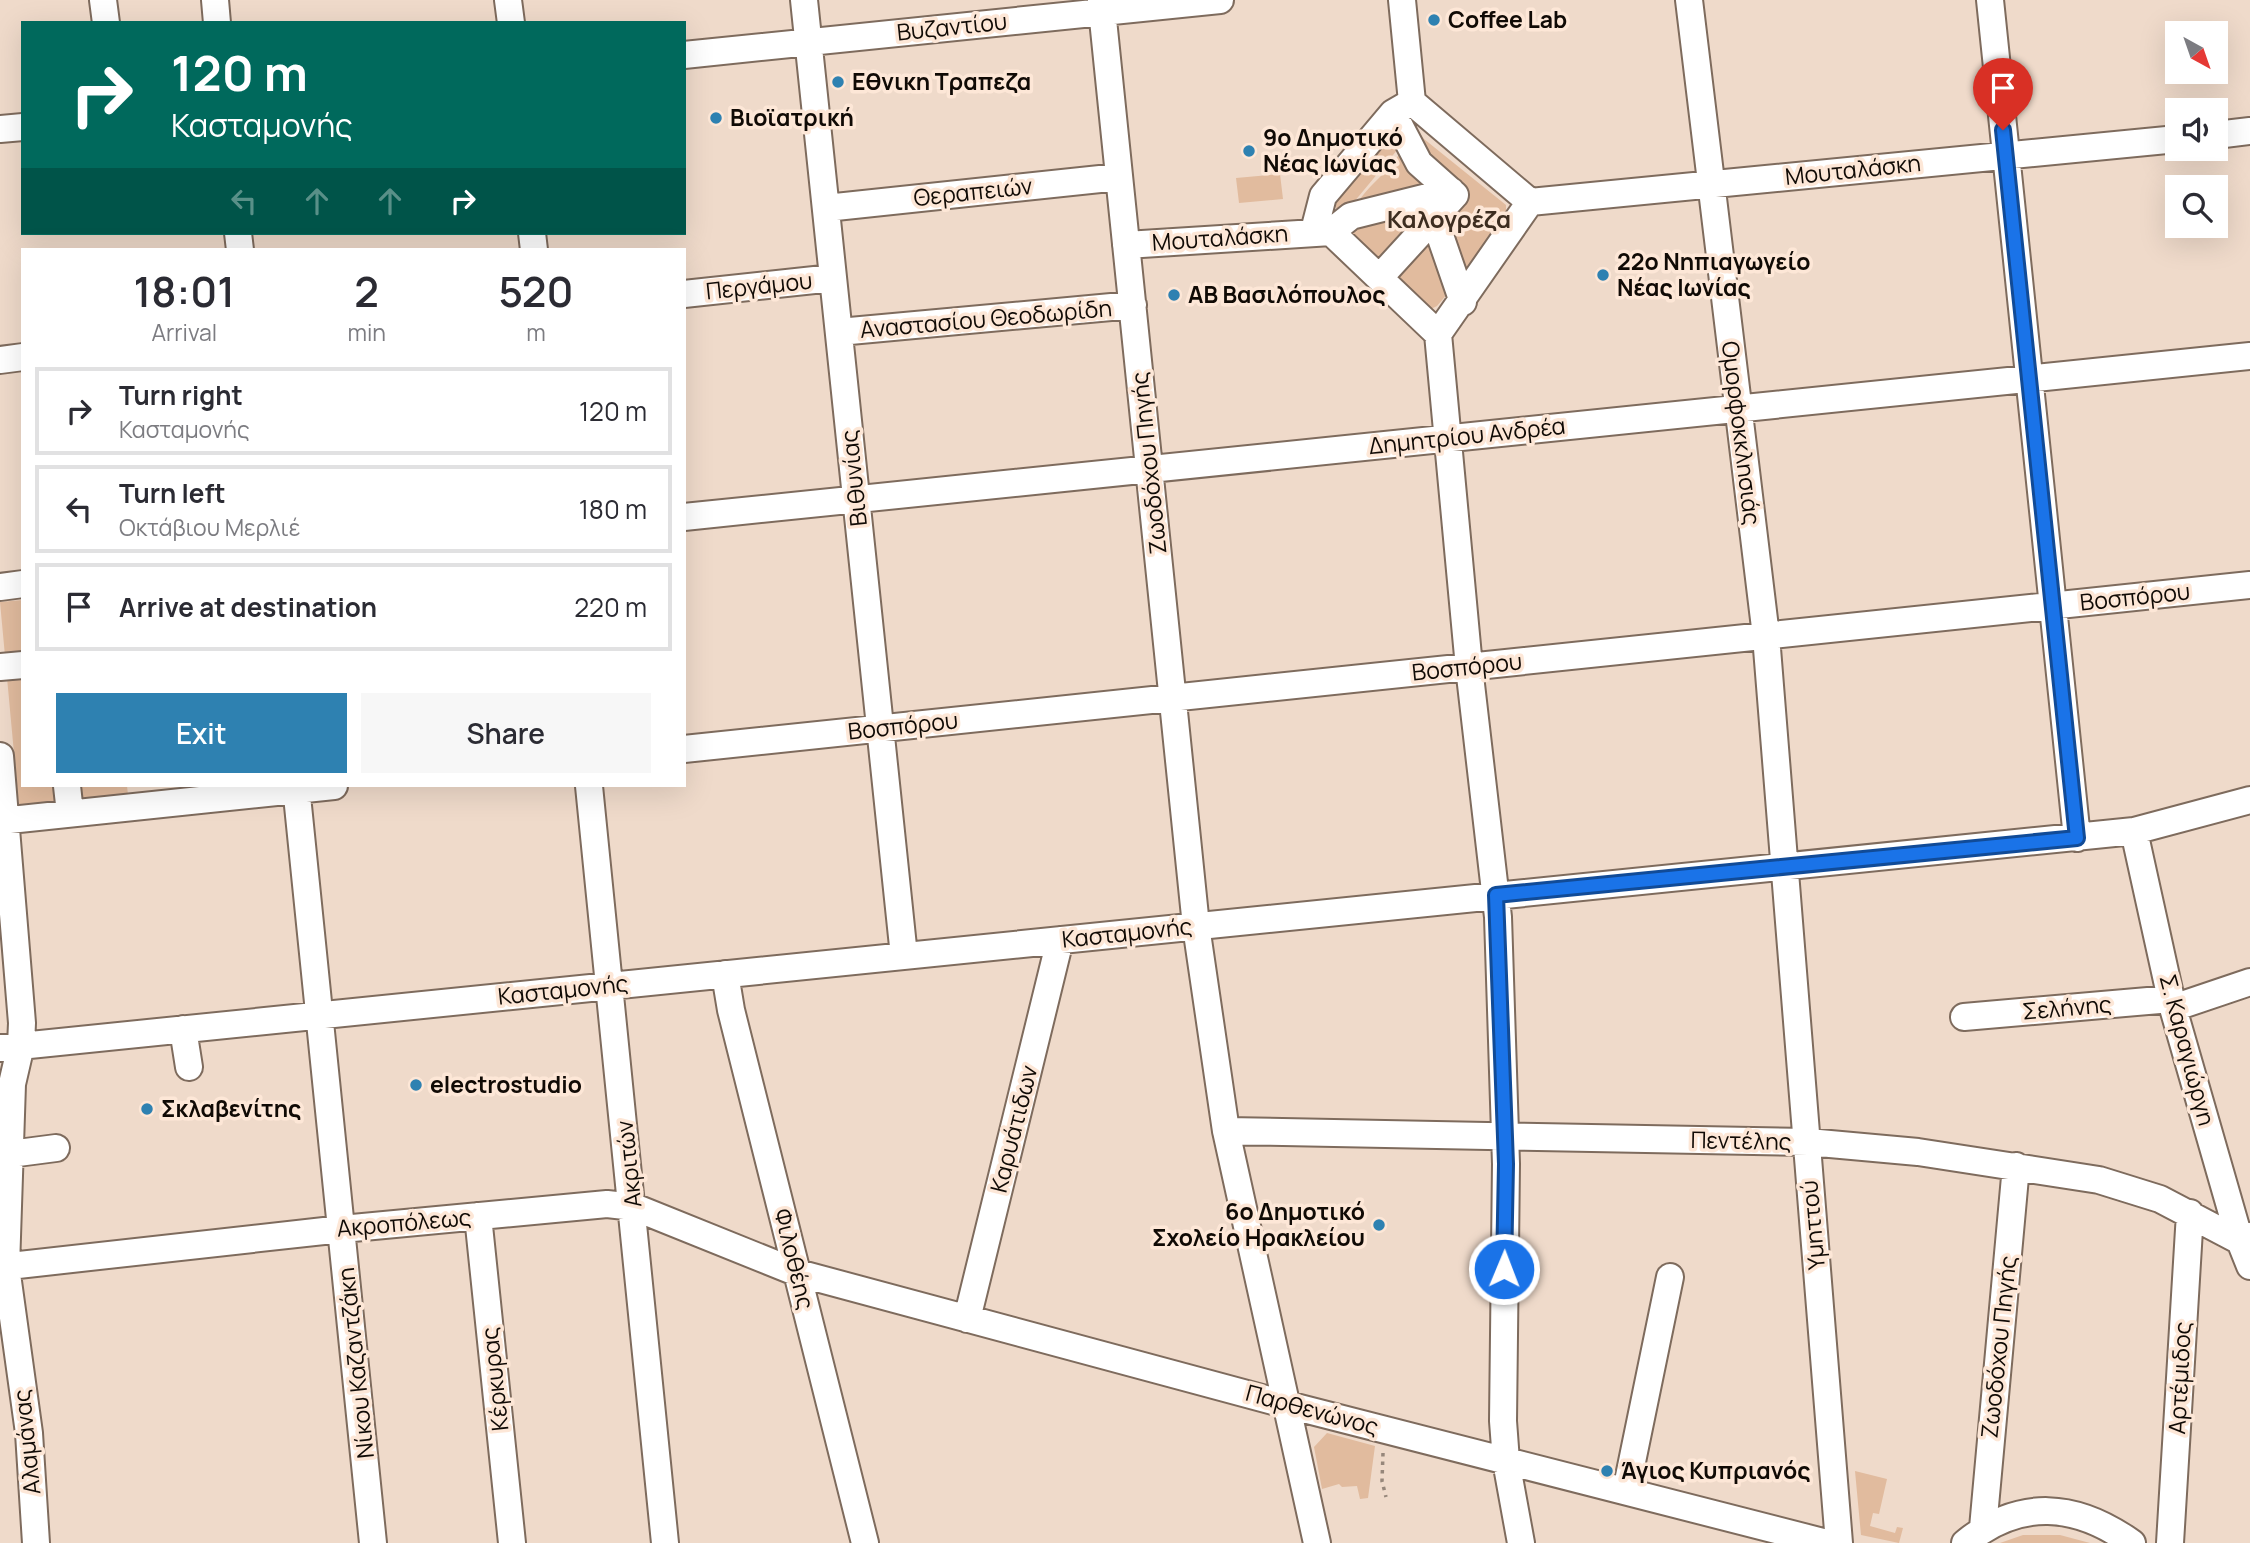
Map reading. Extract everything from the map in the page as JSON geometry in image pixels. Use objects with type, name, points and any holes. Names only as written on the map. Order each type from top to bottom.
[{"type":"street","points":[[103,0],[106,21]]},
{"type":"street","points":[[215,0],[217,21]]},
{"type":"street","points":[[509,0],[511,21]]},
{"type":"street","name":"Βιθυνίας","points":[[804,0],[904,956]]},
{"type":"street","name":"Βυζαντίου","points":[[686,55],[1102,6],[1220,0]]},
{"type":"street","points":[[1402,0],[1402,108],[1419,163],[1453,193]]},
{"type":"street","name":"Ομορφοκκλησιάς","points":[[1689,0],[1766,636],[1786,866]]},
{"type":"street","points":[[1990,0],[2077,838]]},
{"type":"street","name":"Ζωοδόχου Πηγής","points":[[1102,6],[1196,926],[1226,1131],[1317,1543]]},
{"type":"street","points":[[1402,108],[1485,164],[1530,202],[1463,302],[1438,334]]},
{"type":"street","points":[[1322,231],[1323,196],[1402,108]]},
{"type":"street","points":[[0,129],[21,127]]},
{"type":"street","points":[[2228,134],[2250,131]]},
{"type":"street","name":"Μουταλάσκη","points":[[1530,202],[2165,140]]},
{"type":"street","points":[[1380,277],[1453,193],[1485,164]]},
{"type":"street","name":"Θεραπειών","points":[[826,208],[1119,177]]},
{"type":"street","points":[[1322,231],[1351,216],[1453,193]]},
{"type":"street","points":[[1434,218],[1463,302]]},
{"type":"street","points":[[1322,231],[1380,277],[1438,334],[1469,667],[1496,895],[1504,1136],[1503,1421],[1506,1461],[1521,1543]]},
{"type":"street","name":"Μουταλάσκη","points":[[1126,245],[1322,231]]},
{"type":"street","name":"Περγάμου","points":[[686,294],[833,278]]},
{"type":"street","name":"Αναστασίου Θεοδωρίδη","points":[[838,332],[1133,305]]},
{"type":"street","name":"Δημητρίου Ανδρέα","points":[[686,517],[2250,356]]},
{"type":"street","points":[[0,360],[21,358]]},
{"type":"street","points":[[0,587],[21,584]]},
{"type":"street","name":"Βοσπόρου","points":[[686,749],[2250,586]]},
{"type":"street","points":[[0,667],[21,665]]},
{"type":"street","points":[[0,750],[21,747]]},
{"type":"street","name":"Αλαμάνας","points":[[0,756],[3,820],[22,1023],[10,1046],[10,1154],[3,1267],[29,1433],[36,1543]]},
{"type":"street","points":[[67,787],[70,813]]},
{"type":"street","points":[[3,820],[70,813],[133,796],[315,787]]},
{"type":"street","name":"Ακριτών","points":[[589,787],[634,1207],[665,1543]]},
{"type":"street","name":"Νίκου Καζαντζάκη","points":[[296,788],[373,1543]]},
{"type":"street","name":"Κασταμονής","points":[[10,1046],[2077,838],[2134,831],[2250,800]]},
{"type":"street","name":"Σ. Καραγιώργη","points":[[2134,831],[2172,1004],[2245,1238],[2250,1266]]},
{"type":"street","name":"Υμηττού","points":[[1786,866],[1839,1543]]},
{"type":"street","name":"Καρυάτιδων","points":[[967,1319],[1060,940]]},
{"type":"street","name":"Φιλοθέης","points":[[725,974],[731,1010],[865,1543]]},
{"type":"street","name":"Σελήνης","points":[[1964,1017],[2172,1004],[2250,982]]},
{"type":"street","points":[[183,1029],[189,1067]]},
{"type":"street","name":"Πεντέλης","points":[[1226,1131],[1808,1142],[1918,1152],[2099,1180],[2160,1199],[2245,1238]]},
{"type":"street","points":[[10,1154],[56,1148]]},
{"type":"street","name":"Ζωοδόχου Πηγής","points":[[1974,1536],[2016,1166]]},
{"type":"street","name":"Ακροπόλεως","points":[[3,1267],[342,1229],[607,1204],[634,1207],[798,1273]]},
{"type":"street","name":"Αρτέμιδος","points":[[2170,1543],[2190,1213]]},
{"type":"street","name":"Κέρκυρας","points":[[478,1216],[512,1543]]},
{"type":"street","name":"Παρθενώνος","points":[[798,1273],[1288,1405],[1827,1543]]},
{"type":"street","points":[[1626,1492],[1670,1277]]},
{"type":"street","points":[[1974,1536],[2012,1515],[2044,1510],[2076,1513],[2106,1525],[2132,1543]]},
{"type":"path","points":[[1383,1451],[1382,1481],[1386,1497]]},
{"type":"shaded area","points":[[1404,112],[1424,139],[1506,205],[1506,225],[1437,306],[1429,310],[1352,239],[1350,225],[1358,202],[1394,162],[1403,147]]},
{"type":"shaded area","points":[[1379,133],[1398,149],[1344,214],[1325,199]]},
{"type":"shaded area","points":[[1280,174],[1283,199],[1239,203],[1236,178]]},
{"type":"shaded area","points":[[21,600],[21,787],[127,787],[128,795],[19,807],[0,602]]},
{"type":"shaded area","points":[[1327,1433],[1375,1446],[1368,1498],[1360,1499],[1357,1486],[1342,1487],[1339,1484],[1322,1489],[1314,1447]]},
{"type":"shaded area","points":[[1855,1471],[1887,1479],[1879,1514],[1873,1513],[1870,1526],[1895,1533],[1897,1527],[1903,1528],[1899,1543],[1861,1535]]},
{"type":"shaded area","points":[[2023,1535],[2060,1535],[2090,1543],[2000,1543]]},
{"type":"place","name":"Coffee Lab","points":[[1434,20]]},
{"type":"place","name":"Εθνικη Τραπεζα","points":[[838,82]]},
{"type":"place","name":"Βιοϊατρική","points":[[716,118]]},
{"type":"place","name":"9ο Δημοτικό Νέας Ιωνίας","points":[[1249,151]]},
{"type":"place","name":"22ο Νηπιαγωγείο Νέας Ιωνίας","points":[[1603,275]]},
{"type":"place","name":"ΑΒ Βασιλόπουλος","points":[[1174,295]]},
{"type":"place","name":"electrostudio","points":[[416,1085]]},
{"type":"place","name":"Σκλαβενίτης","points":[[147,1109]]},
{"type":"place","name":"6ο Δημοτικό Σχολείο Ηρακλείου","points":[[1379,1225]]},
{"type":"place","name":"Άγιος Κυπριανός","points":[[1607,1471]]},
{"type":"district","name":"Καλογρέζα","points":[[1449,220]]},
{"type":"route","points":[[1504,1269],[1506,1164],[1496,895],[2077,838],[2003,130]]}]
